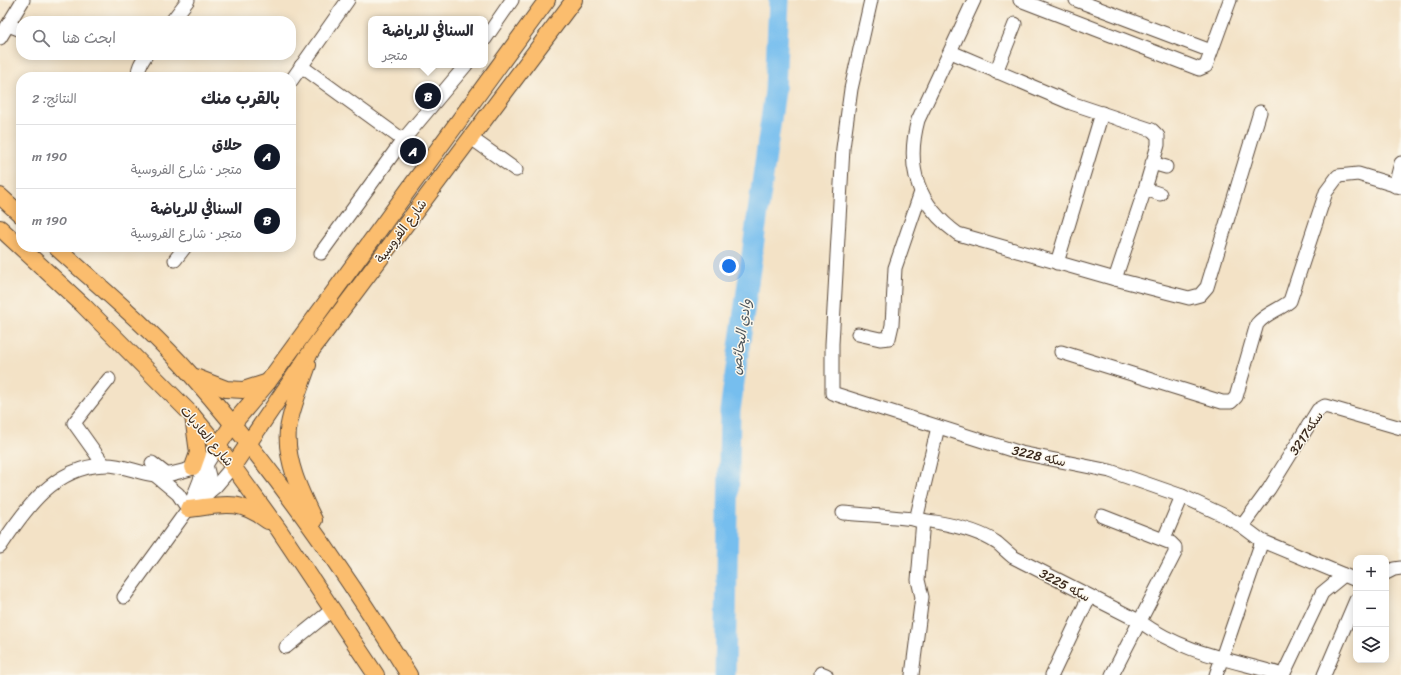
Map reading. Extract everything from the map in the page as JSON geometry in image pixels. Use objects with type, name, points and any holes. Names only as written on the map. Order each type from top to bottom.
[{"type":"main road","name":"شارع الفروسية","points":[[218,446],[232,425],[268,382],[547,0]]},
{"type":"main road","name":"شارع الفروسية","points":[[233,466],[314,347],[574,0]]},
{"type":"main road","points":[[0,196],[16,210]]},
{"type":"main road","name":"شارع العاديات","points":[[0,228],[16,243]]},
{"type":"main road","name":"شارع العاديات","points":[[26,252],[83,305],[193,416],[218,446],[279,530],[376,675]]},
{"type":"main road","name":"شارع العاديات","points":[[61,252],[156,338],[191,375],[248,443],[329,551],[409,675]]},
{"type":"main road","points":[[314,347],[293,410],[288,430],[288,449],[294,474],[329,551]]},
{"type":"main road","points":[[191,375],[226,389],[243,390],[268,382]]},
{"type":"main road","points":[[193,416],[200,466]]},
{"type":"main road","points":[[188,509],[225,505],[241,506],[252,510],[279,530]]},
{"type":"street","points":[[0,38],[22,0]]},
{"type":"street","points":[[176,16],[188,0]]},
{"type":"street","points":[[296,74],[348,0]]},
{"type":"street","points":[[488,35],[512,0]]},
{"type":"street","points":[[534,17],[538,0]]},
{"type":"street","name":"سكه 3228","points":[[872,0],[862,34],[851,89],[843,148],[832,344],[832,393],[1021,453],[1110,470],[1182,496],[1242,526],[1262,541],[1353,579]]},
{"type":"street","points":[[974,0],[918,120],[913,138],[912,156],[915,174],[921,192],[934,213],[943,223],[958,234],[1057,263],[1189,298],[1200,295],[1208,287],[1260,112]]},
{"type":"street","points":[[1020,0],[1199,69],[1206,66],[1230,0]]},
{"type":"street","points":[[1076,0],[1212,51]]},
{"type":"street","points":[[996,72],[1015,24]]},
{"type":"street","points":[[8,25],[16,28]]},
{"type":"street","points":[[951,52],[1071,103],[1155,132],[1159,140],[1145,189],[1115,279]]},
{"type":"street","points":[[138,72],[143,60]]},
{"type":"street","points":[[301,66],[403,140]]},
{"type":"street","points":[[321,253],[403,140],[463,68]]},
{"type":"street","points":[[1057,263],[1102,113]]},
{"type":"street","points":[[471,138],[516,170]]},
{"type":"street","points":[[1152,163],[1166,167]]},
{"type":"street","points":[[1060,352],[1222,402],[1230,402],[1236,397],[1257,324],[1264,316],[1283,307],[1290,301],[1326,192],[1338,176],[1358,174],[1398,186],[1401,163]]},
{"type":"street","points":[[1145,189],[1160,194]]},
{"type":"street","points":[[858,334],[880,339],[889,338],[892,325],[895,268],[921,192]]},
{"type":"street","points":[[175,260],[181,252]]},
{"type":"street","points":[[104,465],[74,423],[109,379]]},
{"type":"street","name":"سكه3217","points":[[1242,526],[1269,489],[1318,410],[1325,406],[1401,428]]},
{"type":"street","points":[[912,675],[922,597],[918,580],[919,520],[938,427]]},
{"type":"street","points":[[188,509],[200,466],[218,446]]},
{"type":"street","points":[[152,463],[178,494],[188,509]]},
{"type":"street","points":[[0,546],[36,497],[51,484],[79,470],[104,465],[122,466],[161,475],[200,466]]},
{"type":"street","points":[[200,466],[209,476],[208,493]]},
{"type":"street","points":[[124,597],[188,509],[215,487],[233,466]]},
{"type":"street","points":[[1164,539],[1182,496]]},
{"type":"street","name":"سكه 3225","points":[[843,513],[919,520],[980,534],[996,543],[1013,557],[1089,597],[1139,621],[1156,633],[1181,646],[1221,659],[1283,675]]},
{"type":"street","points":[[1102,516],[1164,539],[1171,543],[1175,548],[1175,553],[1112,675]]},
{"type":"street","points":[[1216,675],[1262,541]]},
{"type":"street","points":[[1389,572],[1401,568]]},
{"type":"street","points":[[1283,675],[1322,593],[1344,575]]},
{"type":"street","points":[[1052,675],[1089,597]]},
{"type":"street","points":[[1324,675],[1353,607]]},
{"type":"street","points":[[286,648],[333,609]]},
{"type":"waterway","name":"وادي البحائص","points":[[725,675],[730,411],[775,91],[779,0]]},
{"type":"place","name":"السنافي للرياضة","points":[[428,96]]},
{"type":"place","name":"حلاق","points":[[413,151]]}]
